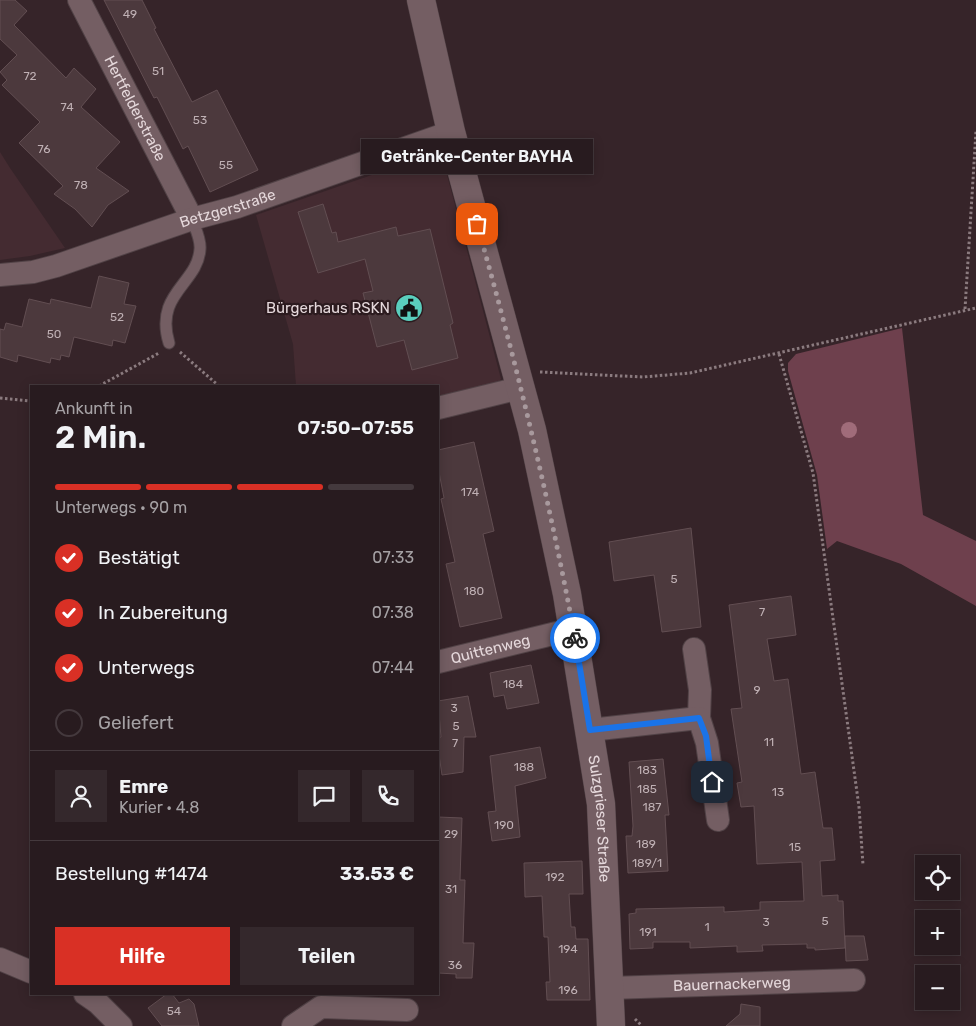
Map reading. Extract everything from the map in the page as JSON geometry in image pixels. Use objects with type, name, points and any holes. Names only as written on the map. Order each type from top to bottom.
[{"type":"street","name":"Hertfelderstraße","points":[[79,0],[192,219]]},
{"type":"street","name":"Sulzgrieser Straße","points":[[421,0],[451,132],[518,379],[549,504],[573,629],[590,730],[603,826],[611,1026]]},
{"type":"street","name":"Betzgerstraße","points":[[0,275],[50,268],[192,219],[237,207],[451,132]]},
{"type":"street","points":[[439,408],[518,379]]},
{"type":"street","name":"Quittenweg","points":[[439,662],[573,629]]},
{"type":"street","points":[[694,648],[700,690],[699,718],[707,743],[718,820]]},
{"type":"street","points":[[590,730],[699,718]]},
{"type":"street","points":[[0,960],[30,972]]},
{"type":"street","name":"Bauernackerweg","points":[[610,988],[854,980]]},
{"type":"street","points":[[86,995],[98,1003],[120,1026]]},
{"type":"street","points":[[294,1026],[312,1012],[330,1006],[407,1010]]},
{"type":"lane","points":[[169,343],[166,324],[170,304],[196,263],[200,249],[192,219]]},
{"type":"path","points":[[965,309],[976,130]]},
{"type":"path","points":[[518,379],[658,376],[711,370],[965,309],[976,308]]},
{"type":"path","points":[[101,385],[151,358],[169,343],[218,385]]},
{"type":"path","points":[[779,354],[813,473],[858,798],[863,865]]},
{"type":"path","points":[[0,398],[30,401]]},
{"type":"shaded area","points":[[0,152],[65,248],[30,256],[0,260]]},
{"type":"shaded area","points":[[430,158],[440,163],[446,171],[501,379],[498,382],[439,399],[439,385],[296,385],[293,344],[256,215],[418,159]]},
{"type":"shaded area","points":[[902,328],[923,515],[976,541],[976,606],[901,564],[837,541],[827,549],[817,475],[788,371],[788,363],[796,354]]},
{"type":"building","points":[[0,0],[15,0],[27,11],[14,25],[66,78],[74,68],[96,89],[81,107],[120,142],[96,168],[129,191],[108,205],[92,227],[75,209],[54,194],[63,186],[19,143],[40,122],[2,85],[7,80],[0,72],[17,55],[0,39]]},
{"type":"building","points":[[104,0],[142,0],[156,28],[154,29],[192,102],[217,90],[258,170],[210,192],[188,146],[183,149],[157,97],[154,98]]},
{"type":"building","name":"Bürgerhaus RSKN","points":[[323,204],[332,233],[336,232],[338,242],[396,227],[398,236],[430,229],[453,323],[450,325],[458,358],[412,370],[404,340],[377,347],[363,293],[373,291],[365,259],[318,273],[298,212]]},
{"type":"building","points":[[99,276],[129,283],[124,304],[136,306],[125,343],[113,340],[112,346],[74,337],[69,357],[61,355],[60,360],[51,358],[50,363],[18,355],[17,362],[0,357],[0,329],[4,330],[6,323],[22,327],[29,299],[50,304],[51,299],[91,308]]},
{"type":"building","points":[[474,442],[494,531],[483,534],[502,618],[460,627],[446,564],[455,562],[441,499],[444,498],[439,472],[439,450]]},
{"type":"building","points":[[691,528],[701,627],[662,632],[654,575],[614,581],[609,542]]},
{"type":"building","points":[[791,596],[796,635],[767,639],[774,681],[788,679],[801,774],[815,772],[823,828],[832,828],[835,860],[820,861],[822,896],[838,895],[838,901],[843,901],[845,948],[815,950],[815,948],[807,948],[807,944],[762,945],[763,951],[737,952],[737,946],[690,948],[690,942],[653,942],[653,948],[630,949],[629,914],[636,913],[636,909],[724,907],[724,912],[760,910],[760,902],[804,901],[802,862],[757,864],[754,806],[741,807],[737,783],[742,782],[731,709],[742,708],[729,605]]},
{"type":"building","points":[[531,665],[539,703],[507,709],[504,695],[494,697],[490,673]]},
{"type":"building","points":[[468,696],[476,737],[464,737],[463,772],[442,775],[439,755],[439,738],[441,737],[439,701]]},
{"type":"building","points":[[540,747],[546,778],[515,786],[520,837],[492,841],[488,812],[496,811],[490,756]]},
{"type":"building","points":[[663,759],[669,815],[665,815],[668,871],[628,873],[626,836],[632,836],[633,826],[629,762]]},
{"type":"building","points":[[439,817],[462,818],[460,880],[465,880],[463,943],[474,943],[472,978],[456,978],[456,974],[439,973]]},
{"type":"building","points":[[582,861],[583,894],[569,894],[571,927],[575,927],[576,939],[588,939],[590,1000],[547,1000],[546,982],[550,982],[548,937],[544,937],[542,896],[525,897],[524,863]]},
{"type":"building","points":[[845,936],[864,936],[868,960],[846,961]]},
{"type":"building","points":[[166,995],[173,995],[179,1003],[189,999],[194,1004],[199,1026],[162,1026],[148,1008]]},
{"type":"building","points":[[741,1004],[760,1007],[760,1026],[726,1026],[740,1014]]},
{"type":"way so far","points":[[477,224],[532,430],[561,560],[575,638]]},
{"type":"place","name":"Getränke-Center BAYHA","points":[[477,224]]},
{"type":"place","name":"Bürgerhaus RSKN","points":[[409,308]]},
{"type":"route","points":[[575,638],[590,730],[699,718],[706,736],[712,782]]}]
